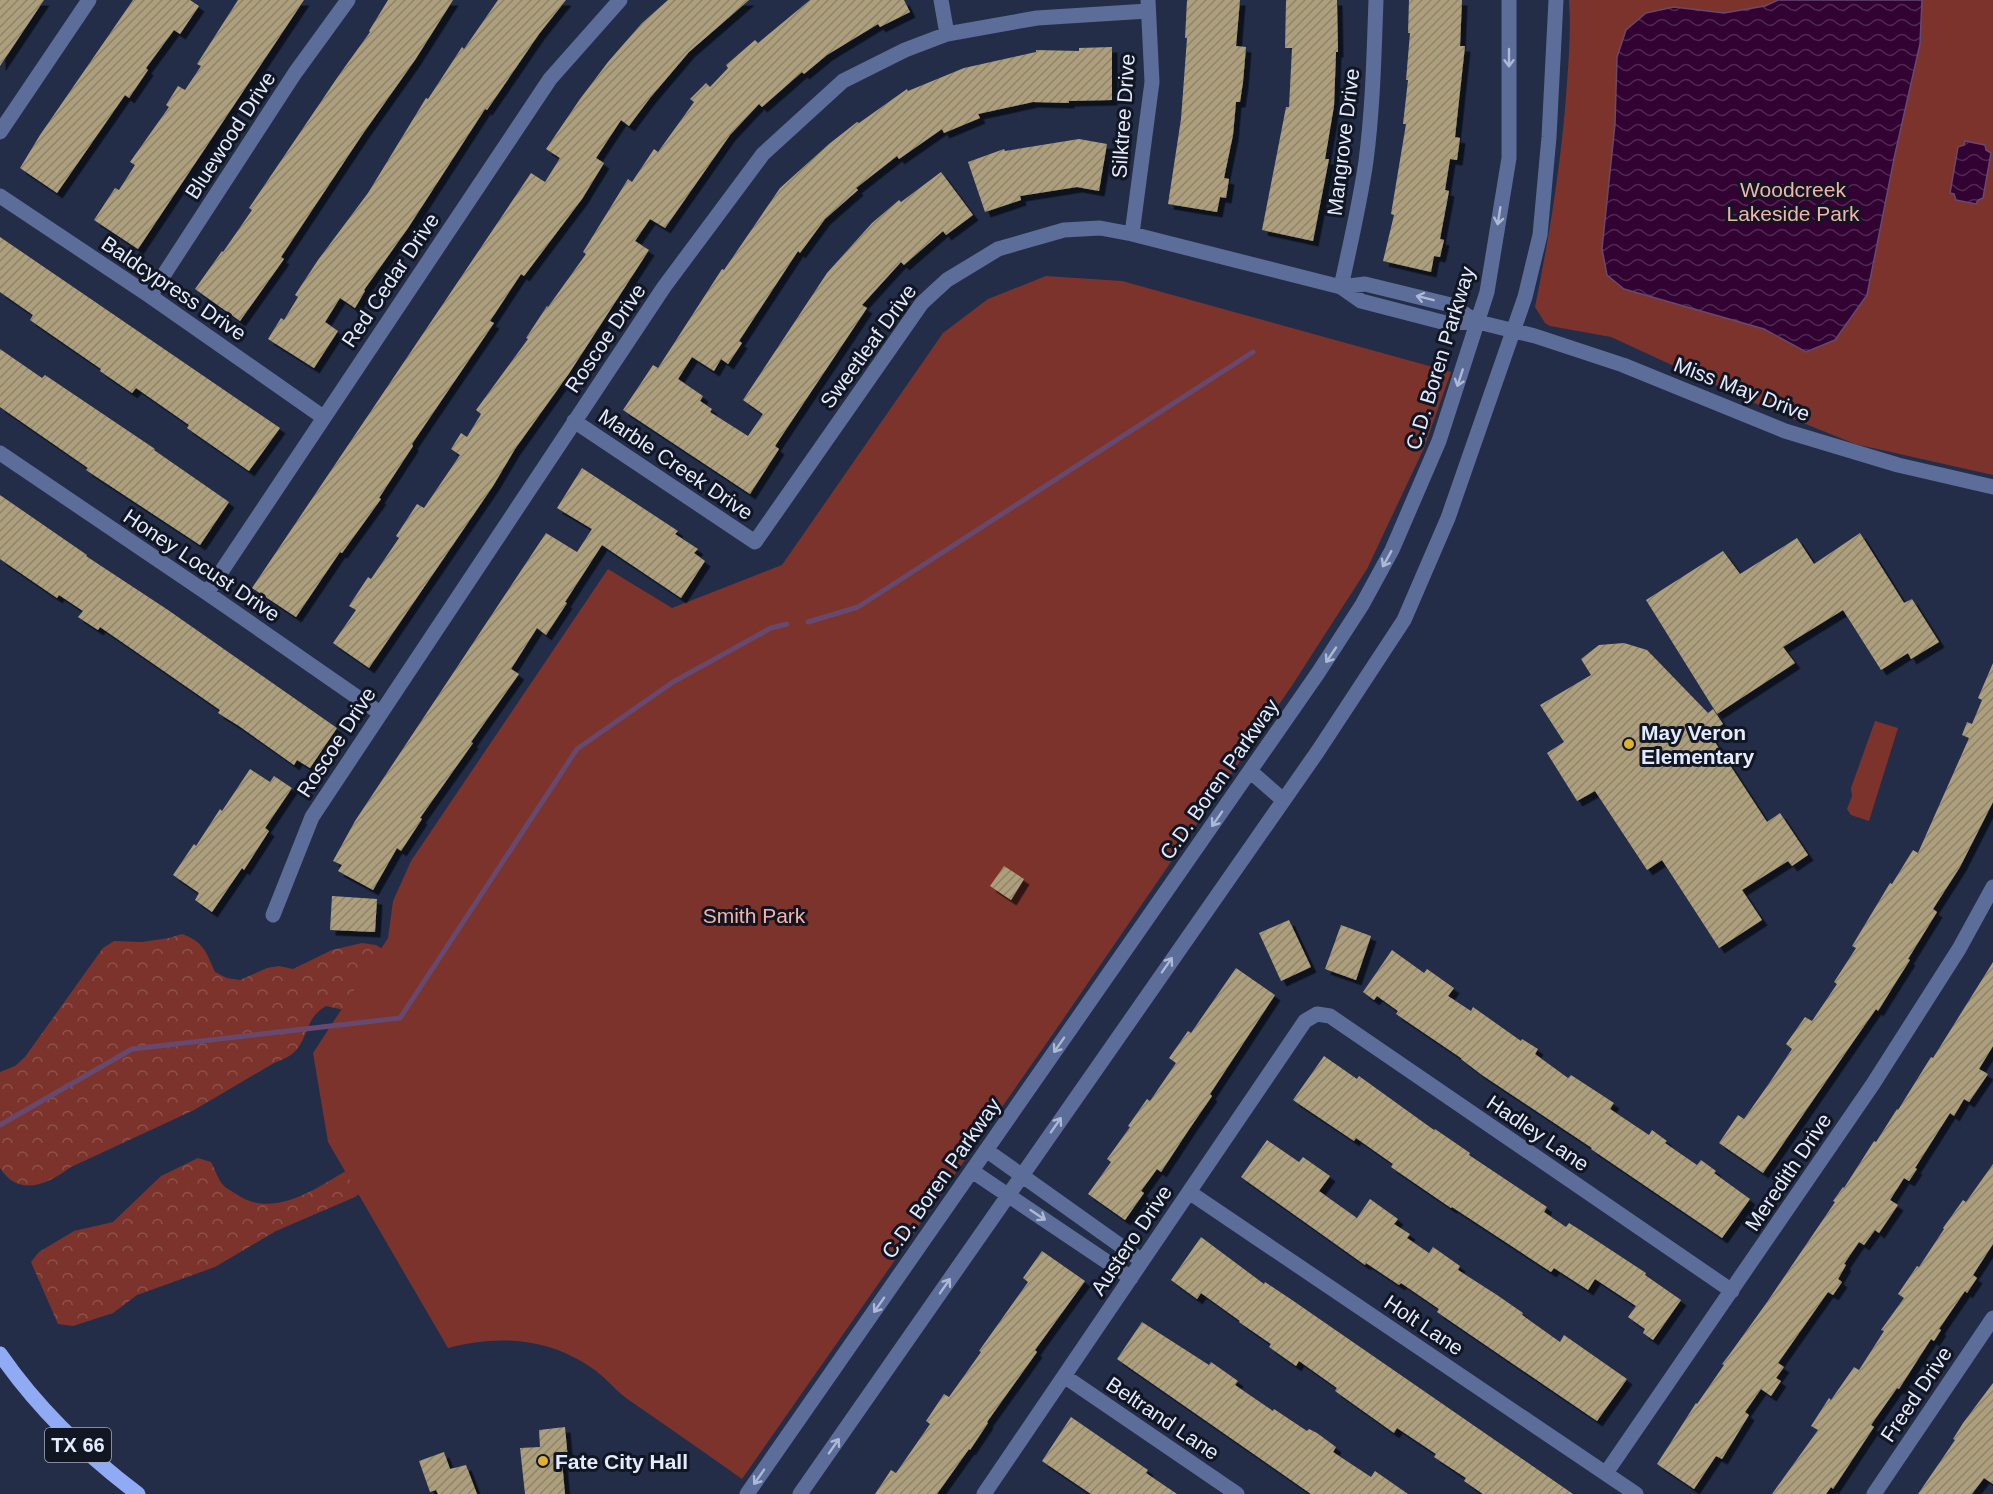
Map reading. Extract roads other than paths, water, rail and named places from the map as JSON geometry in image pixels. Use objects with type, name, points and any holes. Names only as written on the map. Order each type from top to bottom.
[{"type":"main road","name":"TX 66","points":[[0,1354],[24,1388],[59,1426],[101,1465],[138,1494]]},
{"type":"street","points":[[0,132],[89,0]]},
{"type":"street","name":"Bluewood Drive","points":[[150,296],[295,73],[348,0]]},
{"type":"street","name":"Red Cedar Drive","points":[[207,593],[550,79],[620,0]]},
{"type":"street","points":[[941,0],[947,34]]},
{"type":"street","name":"Mangrove Drive","points":[[1341,287],[1358,212],[1366,161],[1372,100],[1376,0]]},
{"type":"street","name":"C.D. Boren Parkway","points":[[747,1494],[1343,636],[1392,550],[1439,441],[1487,292],[1509,158],[1509,0]]},
{"type":"street","points":[[800,1494],[1283,800],[1404,620],[1448,518],[1526,297],[1540,235],[1549,137],[1556,0]]},
{"type":"street","name":"Roscoe Drive","points":[[273,915],[312,817],[664,286],[763,154],[843,81],[904,50],[947,34],[1037,18],[1148,6]]},
{"type":"street","name":"Silktree Drive","points":[[1132,234],[1152,82],[1148,6]]},
{"type":"street","name":"Baldcypress Drive","points":[[0,196],[150,296],[323,417]]},
{"type":"street","name":"Sweetleaf Drive","points":[[755,542],[922,303],[947,280],[998,249],[1064,230],[1100,228],[1341,287],[1365,284],[1451,305],[1478,322]]},
{"type":"street","name":"Miss May Drive","points":[[1478,322],[1514,331],[1623,366],[1785,431],[1898,465],[1993,487]]},
{"type":"street","name":"Marble Creek Drive","points":[[574,421],[755,542]]},
{"type":"street","name":"Honey Locust Drive","points":[[0,453],[380,713]]},
{"type":"street","points":[[1250,771],[1283,800]]},
{"type":"street","name":"Meredith Drive","points":[[1606,1473],[1873,1084],[1959,949],[1993,887]]},
{"type":"street","name":"Hadley Lane","points":[[1317,1014],[1330,1016],[1732,1291]]},
{"type":"street","name":"Austero Drive","points":[[984,1494],[1305,1021],[1317,1014]]},
{"type":"street","points":[[986,1150],[1142,1261]]},
{"type":"street","points":[[972,1171],[1131,1278]]},
{"type":"street","name":"Holt Lane","points":[[1189,1192],[1636,1494]]},
{"type":"street","name":"Freed Drive","points":[[1874,1494],[1993,1318]]},
{"type":"street","name":"Beltrand Lane","points":[[1064,1376],[1237,1494]]},
{"type":"water","points":[[1778,0],[1922,0],[1920,44],[1867,295],[1835,340],[1806,352],[1764,329],[1624,289],[1607,275],[1602,249],[1615,124],[1617,57],[1626,30],[1646,13],[1674,7],[1724,13],[1765,6]]},
{"type":"water","points":[[1965,141],[1985,145],[1986,150],[1991,153],[1983,198],[1976,204],[1956,200],[1954,194],[1950,193],[1958,147],[1964,145]]},
{"type":"waterway","points":[[808,622],[858,607],[1253,352]]},
{"type":"waterway","points":[[0,1125],[132,1049],[400,1018],[577,749],[673,682],[771,628],[787,624]]},
{"type":"place","name":"May Veron Elementary","points":[[1629,744]]},
{"type":"place","name":"Fate City Hall","points":[[543,1461]]},
{"type":"park label","name":"Woodcreek Lakeside Park","points":[[1793,201]]},
{"type":"park label","name":"Smith Park","points":[[754,915]]}]
